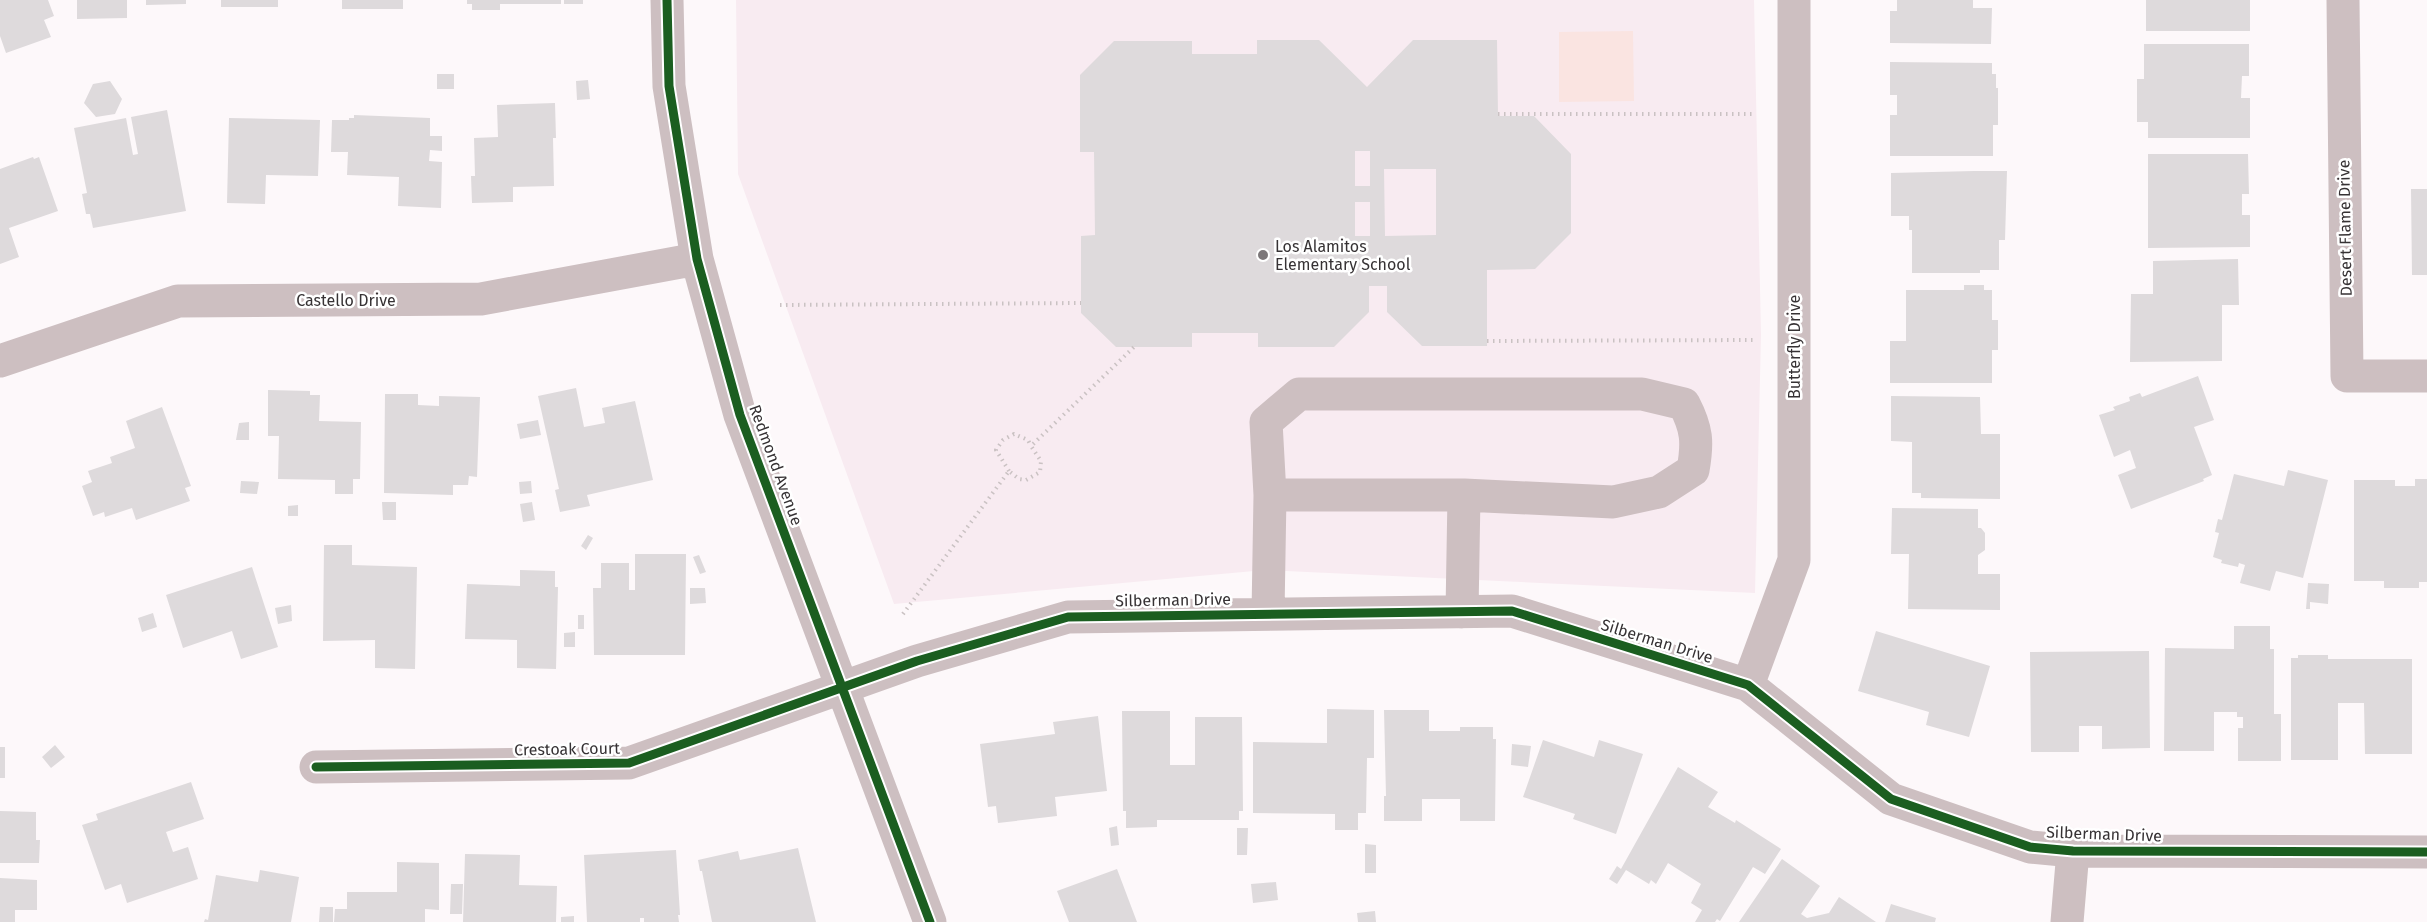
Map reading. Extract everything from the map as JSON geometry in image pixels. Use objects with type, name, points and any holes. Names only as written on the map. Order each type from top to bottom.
[{"type":"street","name":"Redmond Avenue","points":[[667,0],[669,86],[697,259],[740,416],[930,922]]},
{"type":"street","name":"Butterfly Drive","points":[[1748,685],[1794,560],[1794,0]]},
{"type":"street","name":"Desert Flame Drive","points":[[2343,0],[2347,376],[2427,376]]},
{"type":"street","name":"Castello Drive","points":[[0,361],[178,301],[480,299],[697,259]]},
{"type":"street","points":[[1268,614],[1270,495],[1266,422],[1299,394],[1642,394],[1684,404],[1694,423],[1698,445],[1693,470],[1659,492],[1613,502],[1464,495],[1270,495]]},
{"type":"street","points":[[1462,612],[1464,495]]},
{"type":"street","name":"Silberman Drive","points":[[842,687],[917,661],[1068,617],[1512,611],[1748,685],[1892,799],[2030,847],[2073,851],[2427,852]]},
{"type":"street","name":"Crestoak Court","points":[[316,767],[630,763],[842,687]]},
{"type":"street","points":[[2067,922],[2073,851]]},
{"type":"path","points":[[1498,114],[1756,114]]},
{"type":"path","points":[[780,305],[1081,303]]},
{"type":"path","points":[[1487,341],[1756,340]]},
{"type":"path","points":[[1031,446],[1134,347]]},
{"type":"path","points":[[1014,434],[1024,438],[1041,460],[1040,472],[1026,480],[1019,479],[1009,471],[996,450],[1000,444],[1014,434]]},
{"type":"path","points":[[903,614],[1009,471]]},
{"type":"shaded area","name":"Los Alamitos Elementary School","points":[[736,0],[1754,0],[1761,335],[1755,593],[1265,570],[894,604],[738,174]]},
{"type":"shaded area","points":[[1633,31],[1634,101],[1559,102],[1559,32]]},
{"type":"building","points":[[0,0],[48,0],[54,16],[44,20],[51,37],[6,53],[0,36]]},
{"type":"building","points":[[77,0],[127,0],[127,18],[77,19]]},
{"type":"building","points":[[146,0],[186,0],[186,4],[146,5]]},
{"type":"building","points":[[221,0],[278,0],[278,7],[221,7]]},
{"type":"building","points":[[342,0],[403,0],[403,9],[342,9]]},
{"type":"building","points":[[467,0],[561,0],[561,4],[500,4],[500,10],[472,10],[472,4],[467,4]]},
{"type":"building","points":[[564,0],[583,0],[583,4],[564,4]]},
{"type":"building","points":[[1897,0],[1973,0],[1973,8],[1992,8],[1991,44],[1890,43],[1890,11],[1897,11]]},
{"type":"building","points":[[2146,0],[2250,0],[2250,31],[2146,31]]},
{"type":"building","points":[[1257,40],[1319,40],[1367,87],[1413,40],[1497,40],[1498,116],[1534,116],[1571,154],[1571,233],[1535,269],[1487,270],[1487,346],[1422,346],[1387,312],[1387,286],[1369,286],[1369,312],[1334,347],[1258,347],[1258,333],[1192,333],[1192,347],[1116,347],[1081,313],[1081,236],[1095,235],[1094,152],[1080,152],[1080,75],[1114,41],[1192,41],[1192,54],[1257,54]],"holes":[[[1355,151],[1370,151],[1370,186],[1355,186]],[[1384,169],[1436,169],[1436,235],[1385,236]],[[1355,202],[1370,202],[1370,236],[1355,236]]]},
{"type":"building","points":[[2144,44],[2249,44],[2249,76],[2242,76],[2241,98],[2250,98],[2250,138],[2148,138],[2148,122],[2137,122],[2137,79],[2144,79]]},
{"type":"building","points":[[1890,62],[1992,63],[1992,74],[1996,74],[1996,88],[1998,88],[1998,125],[1993,125],[1993,156],[1890,156],[1890,115],[1897,115],[1897,95],[1890,95]]},
{"type":"building","points":[[437,74],[454,74],[454,89],[437,89]]},
{"type":"building","points":[[588,80],[590,99],[577,100],[576,81]]},
{"type":"building","points":[[110,81],[122,99],[115,114],[96,117],[84,103],[93,84]]},
{"type":"building","points":[[555,103],[554,186],[513,187],[513,202],[472,203],[471,176],[475,176],[474,138],[498,137],[497,105]]},
{"type":"building","points":[[167,110],[186,211],[93,228],[90,214],[86,214],[82,194],[87,193],[74,128],[126,118],[133,155],[138,154],[131,117]]},
{"type":"building","points":[[354,115],[430,118],[430,136],[442,136],[442,151],[430,150],[429,161],[442,162],[441,208],[398,206],[399,177],[347,175],[348,152],[331,152],[332,120],[349,120],[349,118],[354,118]]},
{"type":"building","points":[[229,118],[320,120],[318,176],[266,175],[265,204],[227,203]]},
{"type":"building","points":[[2148,154],[2248,154],[2249,194],[2242,194],[2242,215],[2250,215],[2250,247],[2148,248]]},
{"type":"building","points":[[33,157],[34,159],[39,157],[58,211],[9,228],[19,257],[0,264],[0,169]]},
{"type":"building","points":[[2007,171],[2005,240],[1999,240],[1999,270],[1980,270],[1980,273],[1912,273],[1912,230],[1909,230],[1909,216],[1891,216],[1891,173]]},
{"type":"building","points":[[2411,189],[2427,189],[2427,275],[2412,275]]},
{"type":"building","points":[[2238,259],[2239,305],[2222,305],[2222,361],[2130,362],[2131,294],[2153,294],[2153,261]]},
{"type":"building","points":[[1964,285],[1984,285],[1984,290],[1992,290],[1992,320],[1998,320],[1998,350],[1992,350],[1992,383],[1890,383],[1890,341],[1906,341],[1906,290],[1964,290]]},
{"type":"building","points":[[2198,376],[2214,420],[2194,427],[2212,475],[2203,479],[2204,481],[2131,509],[2118,475],[2136,468],[2130,450],[2114,457],[2099,415],[2115,410],[2113,407],[2130,401],[2129,397],[2140,393],[2142,397]]},
{"type":"building","points":[[576,388],[584,427],[605,423],[602,408],[635,401],[653,480],[587,495],[590,506],[560,512],[555,490],[559,489],[538,396]]},
{"type":"building","points":[[268,390],[310,391],[310,395],[320,395],[319,421],[361,422],[360,479],[353,479],[353,494],[335,494],[335,480],[278,479],[279,436],[268,436]]},
{"type":"building","points":[[385,394],[418,394],[418,405],[439,406],[439,396],[480,397],[477,477],[469,476],[468,485],[453,485],[453,495],[384,493]]},
{"type":"building","points":[[1891,396],[1980,397],[1981,434],[2000,434],[2000,499],[1921,498],[1921,493],[1912,493],[1912,442],[1891,441]]},
{"type":"building","points":[[162,407],[191,486],[185,488],[190,501],[136,520],[132,508],[105,517],[104,512],[93,516],[82,486],[92,482],[88,471],[112,463],[110,457],[135,448],[126,421]]},
{"type":"building","points":[[538,420],[541,435],[520,439],[517,424]]},
{"type":"building","points":[[249,422],[249,440],[236,440],[239,423]]},
{"type":"building","points":[[2288,470],[2328,480],[2303,578],[2276,571],[2270,591],[2240,583],[2245,565],[2239,563],[2238,567],[2221,563],[2222,560],[2213,557],[2219,533],[2215,532],[2218,519],[2222,520],[2234,474],[2284,486]]},
{"type":"building","points":[[2415,479],[2427,479],[2427,582],[2419,582],[2419,588],[2384,588],[2384,581],[2354,581],[2354,480],[2395,480],[2395,486],[2415,486]]},
{"type":"building","points":[[241,481],[259,482],[257,494],[240,493]]},
{"type":"building","points":[[531,481],[532,493],[520,494],[519,482]]},
{"type":"building","points":[[382,502],[396,502],[396,520],[383,520]]},
{"type":"building","points":[[532,502],[535,520],[523,522],[520,504]]},
{"type":"building","points":[[298,505],[298,516],[288,516],[288,506]]},
{"type":"building","points":[[1892,508],[1978,509],[1978,528],[1985,533],[1985,550],[1978,555],[1978,574],[2000,574],[2000,610],[1908,609],[1909,554],[1891,554]]},
{"type":"building","points":[[588,535],[593,538],[586,550],[581,546]]},
{"type":"building","points":[[324,545],[352,545],[352,565],[417,567],[415,669],[375,668],[375,640],[323,641]]},
{"type":"building","points":[[635,554],[686,554],[685,655],[594,655],[593,588],[601,588],[601,563],[629,563],[629,590],[635,590]]},
{"type":"building","points":[[699,555],[706,572],[700,574],[693,557]]},
{"type":"building","points":[[252,567],[278,647],[241,659],[232,631],[183,648],[166,595]]},
{"type":"building","points":[[520,570],[555,571],[555,587],[558,587],[556,669],[517,668],[517,640],[465,639],[467,584],[520,586]]},
{"type":"building","points":[[2308,583],[2329,584],[2328,604],[2310,602],[2310,609],[2306,609]]},
{"type":"building","points":[[690,588],[705,588],[706,603],[690,604]]},
{"type":"building","points":[[291,605],[292,621],[278,624],[275,608]]},
{"type":"building","points":[[153,613],[157,627],[142,632],[138,618]]},
{"type":"building","points":[[578,615],[584,615],[584,629],[578,629]]},
{"type":"building","points":[[2234,626],[2270,626],[2270,649],[2274,649],[2274,714],[2281,714],[2281,761],[2238,761],[2238,728],[2243,728],[2243,717],[2237,717],[2237,712],[2214,712],[2214,751],[2164,751],[2165,648],[2234,649]]},
{"type":"building","points":[[1876,631],[1990,666],[1969,737],[1926,725],[1929,712],[1858,691]]},
{"type":"building","points":[[575,632],[575,647],[564,647],[564,633]]},
{"type":"building","points":[[2149,651],[2150,748],[2102,749],[2102,726],[2079,726],[2079,752],[2031,752],[2030,652]]},
{"type":"building","points":[[2298,655],[2328,655],[2328,659],[2412,659],[2412,754],[2365,754],[2364,703],[2338,703],[2338,760],[2291,760],[2291,658],[2298,658]]},
{"type":"building","points":[[1327,709],[1374,710],[1374,758],[1367,758],[1366,813],[1358,813],[1358,830],[1335,830],[1335,814],[1253,813],[1253,742],[1327,743]]},
{"type":"building","points":[[1384,710],[1429,710],[1429,731],[1460,731],[1460,727],[1493,727],[1493,739],[1496,739],[1495,821],[1460,821],[1460,799],[1422,799],[1422,821],[1384,821],[1384,796],[1386,796]]},
{"type":"building","points":[[1122,711],[1170,711],[1170,765],[1195,765],[1195,717],[1242,717],[1243,811],[1239,811],[1239,820],[1157,820],[1157,827],[1126,828],[1126,811],[1123,811]]},
{"type":"building","points":[[1098,716],[1107,791],[1055,797],[1057,816],[998,823],[996,806],[988,807],[980,744],[1055,734],[1053,722]]},
{"type":"building","points":[[1543,740],[1594,757],[1599,740],[1643,754],[1616,834],[1573,819],[1575,814],[1523,797]]},
{"type":"building","points":[[1512,744],[1531,746],[1528,767],[1511,765]]},
{"type":"building","points":[[55,745],[65,757],[51,768],[42,757]]},
{"type":"building","points":[[0,747],[5,747],[5,778],[0,778]]},
{"type":"building","points":[[1678,767],[1718,792],[1708,807],[1735,823],[1736,820],[1781,849],[1765,874],[1753,867],[1720,921],[1717,919],[1715,922],[1695,922],[1702,910],[1691,903],[1701,884],[1668,863],[1656,884],[1651,880],[1649,884],[1626,870],[1617,884],[1609,879],[1617,866],[1621,869]]},
{"type":"building","points":[[191,782],[204,819],[166,832],[173,852],[188,847],[198,879],[127,903],[121,884],[105,890],[82,825],[98,820],[96,814]]},
{"type":"building","points":[[0,811],[36,812],[36,840],[40,840],[39,863],[0,863]]},
{"type":"building","points":[[1117,826],[1119,845],[1111,846],[1109,828]]},
{"type":"building","points":[[1237,828],[1248,828],[1247,855],[1237,855]]},
{"type":"building","points":[[1365,844],[1376,845],[1376,873],[1365,873]]},
{"type":"building","points":[[798,848],[816,922],[712,922],[698,860],[738,851],[740,860]]},
{"type":"building","points":[[676,850],[679,922],[644,922],[644,918],[640,918],[640,922],[587,922],[584,855]]},
{"type":"building","points":[[465,854],[520,855],[519,885],[557,886],[556,922],[463,922]]},
{"type":"building","points":[[1782,859],[1820,886],[1801,914],[1807,918],[1829,913],[1839,897],[1876,922],[1739,922]]},
{"type":"building","points":[[397,862],[439,863],[439,910],[425,909],[425,922],[334,922],[335,909],[347,909],[347,892],[397,892]]},
{"type":"building","points":[[1117,869],[1137,922],[1069,922],[1057,891]]},
{"type":"building","points":[[260,870],[299,877],[291,922],[204,922],[205,919],[208,920],[216,875],[258,882]]},
{"type":"building","points":[[0,878],[37,880],[37,910],[15,910],[15,922],[0,922]]},
{"type":"building","points":[[1276,882],[1278,900],[1253,903],[1251,884]]},
{"type":"building","points":[[451,884],[463,884],[462,914],[450,914]]},
{"type":"building","points":[[1891,904],[1936,918],[1935,922],[1885,922]]},
{"type":"building","points":[[320,907],[333,907],[333,922],[319,922]]},
{"type":"building","points":[[1375,911],[1376,922],[1358,922],[1357,913]]},
{"type":"building","points":[[574,916],[574,922],[561,922],[561,917]]},
{"type":"cycle path","points":[[667,0],[669,86],[697,259],[740,415],[930,922]]},
{"type":"cycle path","points":[[316,767],[629,763],[917,661],[1068,617],[1512,611],[1748,685],[1891,799],[2030,847],[2073,851],[2427,852]]},
{"type":"place","name":"Los Alamitos Elementary School","points":[[1263,255]]}]
